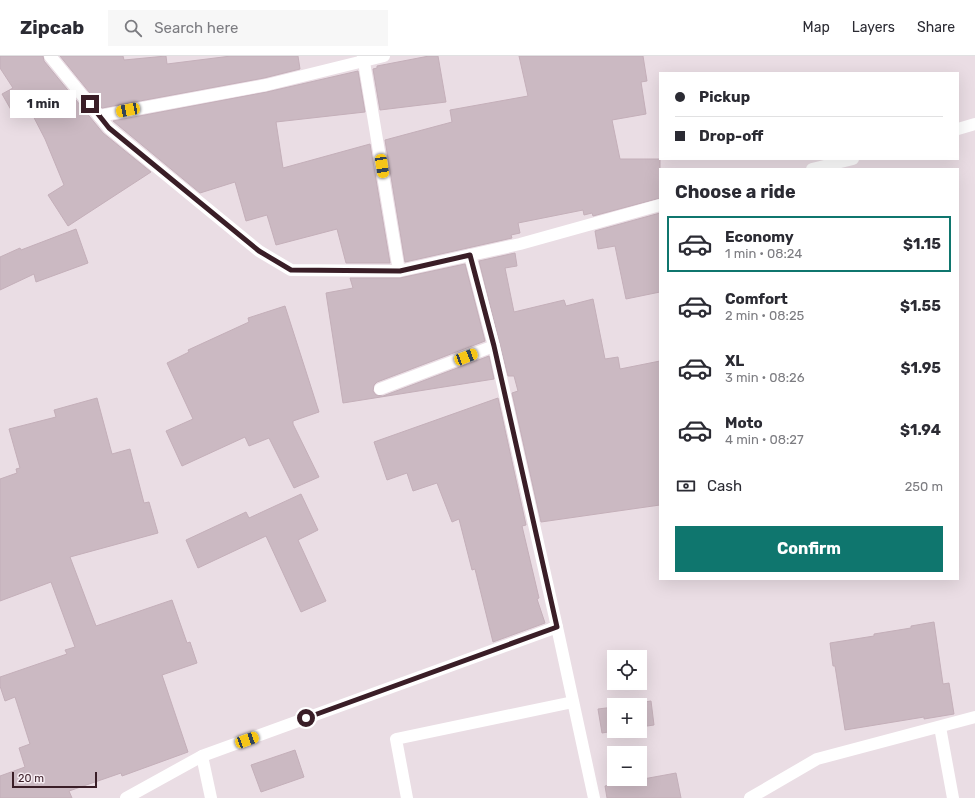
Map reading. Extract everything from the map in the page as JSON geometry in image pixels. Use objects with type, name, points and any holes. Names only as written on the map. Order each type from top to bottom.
[{"type":"street","points":[[50,56],[109,128],[259,251],[291,270],[400,271],[520,244],[659,205]]},
{"type":"street","points":[[99,116],[266,85],[363,59],[384,56]]},
{"type":"street","points":[[363,59],[400,271]]},
{"type":"street","points":[[959,129],[975,124]]},
{"type":"street","points":[[816,168],[849,160]]},
{"type":"street","points":[[470,255],[494,346],[594,798]]},
{"type":"street","points":[[380,389],[494,346]]},
{"type":"street","points":[[393,687],[557,627]]},
{"type":"street","points":[[126,798],[202,756],[557,627]]},
{"type":"street","points":[[407,798],[396,739],[573,702]]},
{"type":"street","points":[[750,798],[771,792],[817,759],[975,718]]},
{"type":"street","points":[[940,727],[953,798]]},
{"type":"street","points":[[202,756],[211,798]]},
{"type":"building","points":[[0,56],[43,56],[44,61],[103,133],[151,172],[68,226],[48,195],[64,185],[45,139],[28,106],[14,115],[2,94],[13,88],[0,68]]},
{"type":"building","points":[[60,56],[123,56],[124,60],[166,56],[167,64],[231,56],[298,56],[300,69],[264,78],[102,108]]},
{"type":"building","points":[[429,56],[438,56],[446,102],[380,110],[373,69],[377,68],[377,66]]},
{"type":"building","points":[[519,56],[643,56],[647,81],[641,82],[646,114],[612,120],[620,159],[660,160],[659,198],[593,216],[592,213],[584,215],[583,210],[518,223],[520,233],[511,235],[512,238],[405,262],[385,140],[452,122],[450,110],[528,96]]},
{"type":"building","points":[[358,71],[365,112],[276,122],[283,168],[370,144],[390,263],[346,263],[337,229],[276,245],[267,215],[246,221],[235,182],[200,193],[113,121],[267,92]]},
{"type":"building","points":[[659,213],[659,292],[626,299],[615,246],[598,249],[595,231]]},
{"type":"building","points":[[76,229],[88,263],[36,282],[34,274],[0,290],[0,257],[20,248],[21,250]]},
{"type":"building","points":[[515,253],[517,266],[505,268],[514,312],[564,300],[566,306],[593,299],[605,359],[618,357],[620,369],[659,361],[659,505],[541,522],[512,393],[518,391],[514,376],[508,376],[479,261]]},
{"type":"building","points":[[465,264],[485,341],[377,382],[374,385],[373,391],[376,395],[383,396],[489,356],[494,379],[343,403],[326,293],[353,288],[350,278],[400,278]]},
{"type":"building","points":[[285,306],[319,412],[293,421],[293,424],[319,477],[294,488],[269,438],[249,446],[245,437],[182,466],[166,431],[193,419],[167,363],[189,352],[188,350],[249,322],[248,318]]},
{"type":"building","points":[[97,398],[112,454],[130,449],[144,503],[149,502],[158,533],[70,557],[96,626],[172,600],[187,643],[190,642],[197,663],[162,675],[188,752],[122,776],[121,773],[69,791],[72,798],[0,798],[0,776],[25,767],[19,748],[30,744],[15,697],[5,701],[0,686],[0,677],[67,654],[65,650],[75,647],[51,582],[0,601],[0,479],[17,473],[16,469],[20,468],[9,429],[56,417],[54,410]]},
{"type":"building","points":[[498,398],[526,525],[522,526],[539,598],[537,599],[545,623],[493,642],[475,569],[472,570],[459,519],[452,522],[437,483],[413,491],[407,473],[387,480],[374,442]]},
{"type":"building","points":[[301,494],[318,530],[298,540],[326,601],[301,612],[266,536],[198,568],[186,540],[246,512],[249,518]]},
{"type":"building","points":[[934,622],[943,684],[949,683],[954,714],[924,719],[924,717],[845,730],[830,643],[874,636],[874,634],[911,628],[911,626]]},
{"type":"building","points":[[651,701],[654,725],[647,726],[647,702]]},
{"type":"building","points":[[607,708],[607,732],[602,733],[598,709]]},
{"type":"building","points":[[295,750],[304,777],[261,792],[251,765]]},
{"type":"building","points":[[676,773],[681,798],[607,798],[605,786],[647,786],[647,778]]},
{"type":"route","points":[[90,104],[109,128],[259,251],[291,270],[400,271],[470,255],[494,346],[557,627],[306,718]]}]
